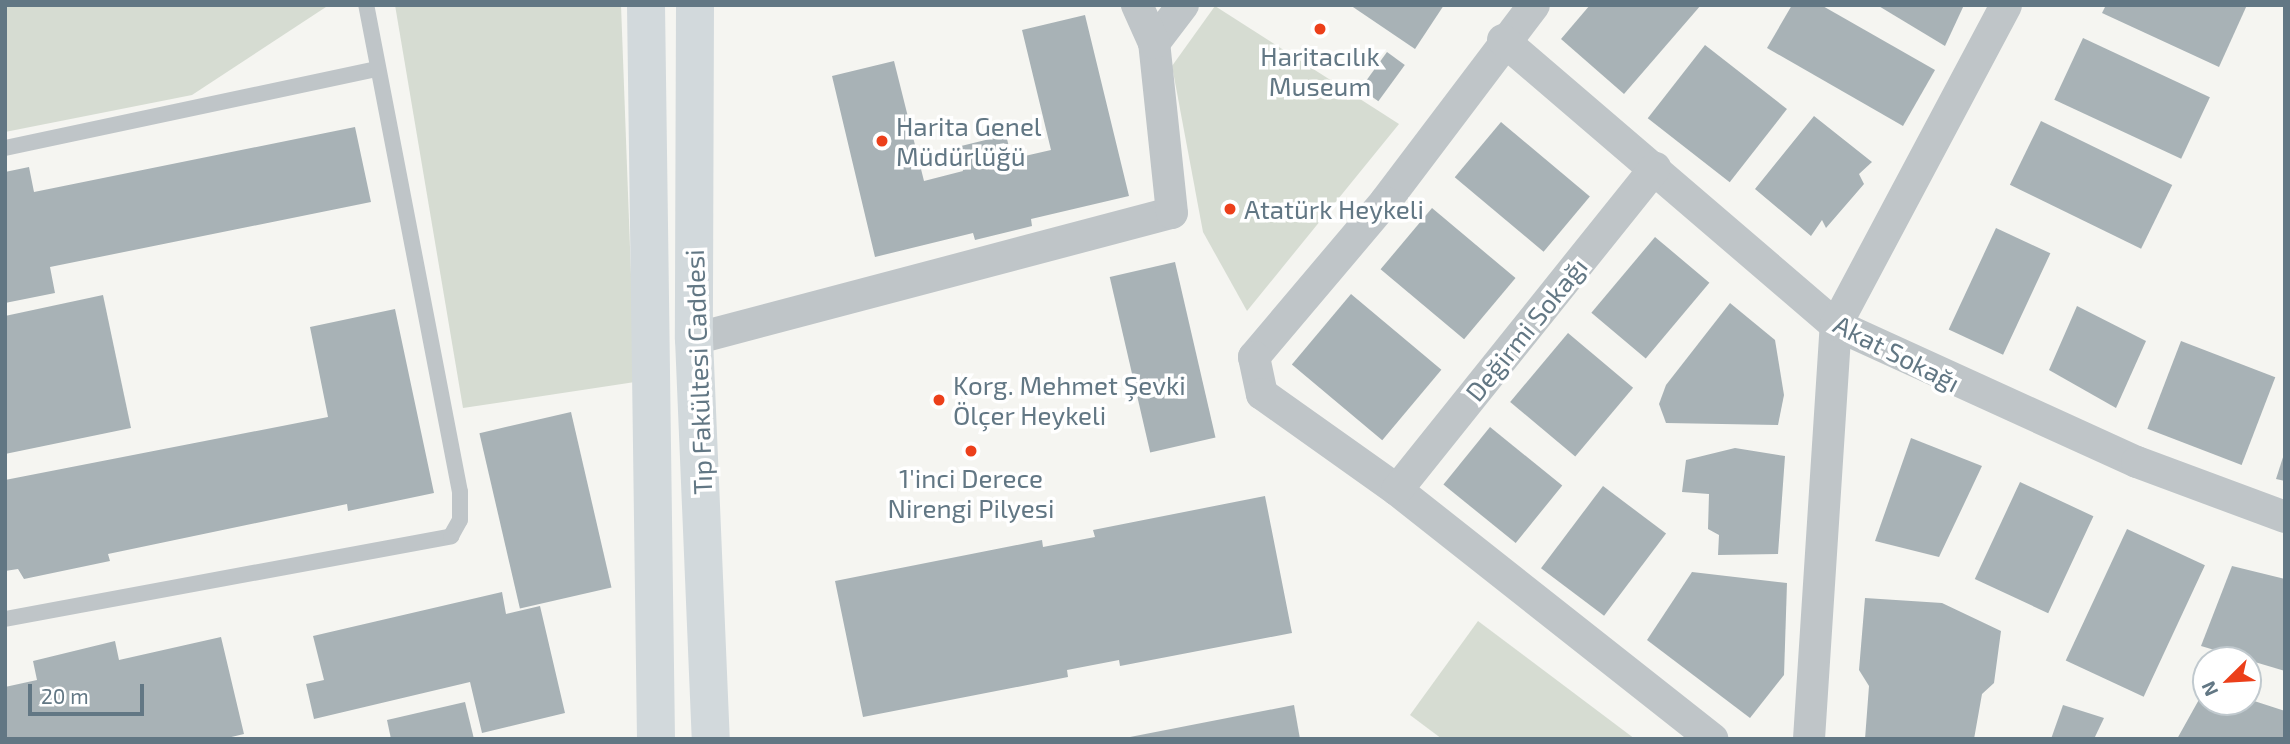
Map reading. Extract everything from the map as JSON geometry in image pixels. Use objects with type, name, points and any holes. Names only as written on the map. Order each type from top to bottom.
[{"type":"main road","name":"Tıp Fakültesi Caddesi","points":[[646,5],[656,739]]},
{"type":"main road","name":"Tıp Fakültesi Caddesi","points":[[695,5],[694,339],[711,739]]},
{"type":"street","points":[[694,339],[1171,213],[1154,43],[1138,5]]},
{"type":"street","points":[[1154,43],[1183,5]]},
{"type":"street","points":[[1534,5],[1503,40],[1385,202],[1254,357],[1262,394],[1397,490],[1712,739]]},
{"type":"street","points":[[1809,739],[1836,326],[2006,5]]},
{"type":"street","name":"Akat Sokağı","points":[[1503,40],[1655,167],[1836,326],[2137,462],[2285,517]]},
{"type":"street","name":"Değirmi Sokağı","points":[[1397,490],[1655,167]]},
{"type":"lane","points":[[5,619],[436,542],[451,536],[460,520],[460,492],[366,5]]},
{"type":"lane","points":[[5,148],[378,69]]},
{"type":"shaded area","points":[[5,5],[329,5],[192,95],[5,132]]},
{"type":"shaded area","points":[[395,5],[621,5],[635,382],[463,408]]},
{"type":"shaded area","points":[[1215,6],[1399,124],[1247,311],[1203,232],[1172,66]]},
{"type":"shaded area","points":[[1478,621],[1635,739],[1442,739],[1410,715]]},
{"type":"building","points":[[1350,5],[1444,5],[1415,49]]},
{"type":"building","points":[[1590,5],[1701,5],[1624,94],[1561,39]]},
{"type":"building","points":[[1792,5],[1821,5],[1935,70],[1903,126],[1767,48]]},
{"type":"building","points":[[1877,5],[1964,5],[1945,46]]},
{"type":"building","points":[[2106,5],[2247,5],[2219,67],[2102,13]]},
{"type":"building","name":"Harita Genel Müdürlüğü","points":[[1085,15],[1129,196],[1031,219],[1032,226],[975,240],[973,233],[875,257],[832,76],[894,61],[924,181],[963,171],[957,147],[1006,135],[1012,159],[1051,150],[1022,30]]},
{"type":"building","points":[[2083,38],[2210,97],[2181,159],[2054,100]]},
{"type":"building","points":[[1705,45],[1787,109],[1730,182],[1648,118]]},
{"type":"building","points":[[1387,52],[1405,65],[1378,101],[1361,88]]},
{"type":"building","points":[[1814,116],[1872,162],[1859,174],[1864,184],[1826,228],[1822,220],[1811,236],[1755,189]]},
{"type":"building","points":[[2041,121],[2172,185],[2141,249],[2010,185]]},
{"type":"building","points":[[1501,122],[1590,197],[1544,252],[1455,177]]},
{"type":"building","points":[[355,127],[371,202],[50,267],[55,293],[5,303],[5,172],[29,167],[34,192]]},
{"type":"building","points":[[1432,208],[1515,278],[1464,339],[1381,269]]},
{"type":"building","points":[[1996,228],[2050,253],[2003,355],[1949,330]]},
{"type":"building","points":[[1655,237],[1709,283],[1646,358],[1591,313]]},
{"type":"building","points":[[1175,262],[1215,437],[1150,452],[1110,277]]},
{"type":"building","points":[[1351,294],[1441,370],[1382,440],[1292,364]]},
{"type":"building","points":[[103,295],[131,428],[5,454],[5,316]]},
{"type":"building","points":[[1730,303],[1775,340],[1784,395],[1778,425],[1666,423],[1659,404],[1666,385]]},
{"type":"building","points":[[2077,306],[2146,341],[2116,408],[2049,370]]},
{"type":"building","points":[[395,309],[434,493],[348,511],[347,504],[108,554],[110,561],[24,579],[18,569],[5,571],[5,480],[328,417],[310,327]]},
{"type":"building","points":[[1568,333],[1633,388],[1575,457],[1510,402]]},
{"type":"building","points":[[2181,341],[2275,377],[2242,465],[2147,429]]},
{"type":"building","points":[[571,412],[611,587],[520,609],[479,433]]},
{"type":"building","points":[[1490,427],[1562,486],[1516,543],[1443,485]]},
{"type":"building","points":[[1911,438],[1982,466],[1939,557],[1875,541]]},
{"type":"building","points":[[1735,448],[1785,456],[1778,554],[1718,555],[1719,535],[1708,529],[1709,494],[1682,492],[1686,460]]},
{"type":"building","points":[[2285,454],[2285,481],[2276,479]]},
{"type":"building","points":[[2020,482],[2093,516],[2048,613],[1975,579]]},
{"type":"building","points":[[1603,486],[1666,534],[1604,616],[1541,568]]},
{"type":"building","points":[[1265,496],[1292,633],[1120,666],[1119,660],[1067,670],[1068,677],[863,717],[835,581],[1042,540],[1043,547],[1095,537],[1093,530]]},
{"type":"building","points":[[2127,529],[2205,565],[2144,697],[2066,660]]},
{"type":"building","points":[[2232,566],[2285,579],[2285,671],[2262,664],[2262,646],[2201,646]]},
{"type":"building","points":[[1692,572],[1787,583],[1784,675],[1750,718],[1647,640]]},
{"type":"building","points":[[502,592],[506,614],[540,606],[565,713],[482,733],[470,682],[314,719],[306,684],[324,680],[313,636]]},
{"type":"building","points":[[1865,598],[1942,603],[2001,631],[1994,683],[1982,694],[1974,739],[1865,739],[1869,686],[1859,670]]},
{"type":"building","points":[[221,637],[244,734],[223,739],[5,739],[5,687],[37,680],[33,661],[115,641],[119,660]]},
{"type":"building","points":[[465,702],[474,739],[391,739],[387,720]]},
{"type":"building","points":[[2262,704],[2285,711],[2285,739],[2177,739],[2192,712],[2192,716],[2262,716]]},
{"type":"building","points":[[1294,705],[1300,739],[1130,737]]},
{"type":"building","points":[[2063,705],[2104,718],[2094,739],[2051,739]]},
{"type":"place","name":"Haritacılık Museum","points":[[1320,29]]},
{"type":"place","name":"Harita Genel Müdürlüğü","points":[[882,141]]},
{"type":"place","name":"Atatürk Heykeli","points":[[1230,209]]},
{"type":"place","name":"Korg. Mehmet Şevki Ölçer Heykeli","points":[[939,400]]},
{"type":"place","name":"1'inci Derece Nirengi Pilyesi","points":[[971,451]]}]
